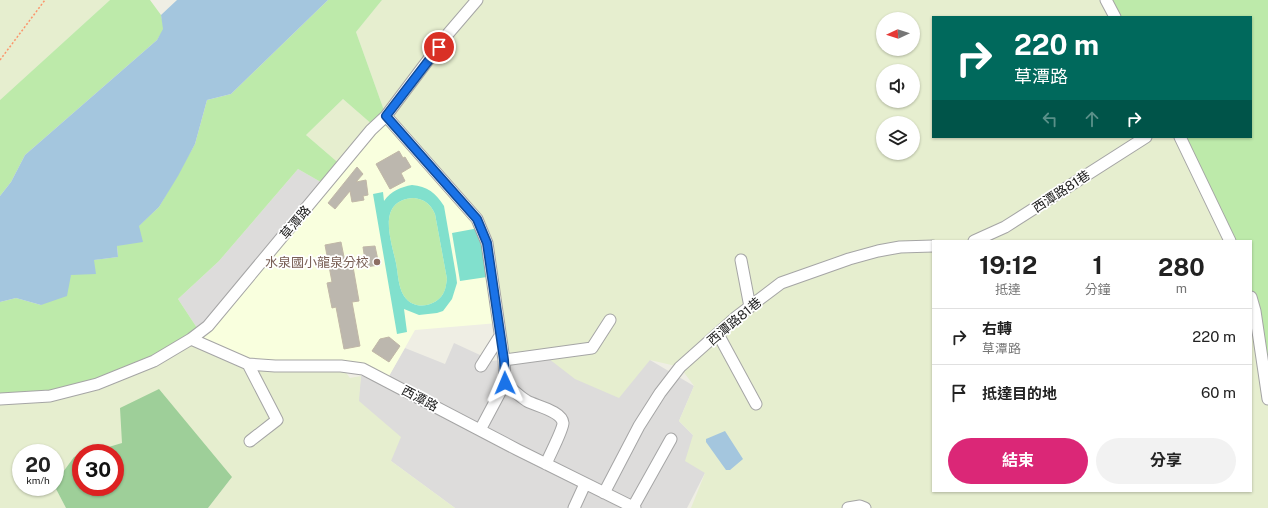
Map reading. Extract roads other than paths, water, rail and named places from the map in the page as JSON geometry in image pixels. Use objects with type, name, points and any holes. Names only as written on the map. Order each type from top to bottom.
[{"type":"street","name":"草潭路","points":[[0,399],[50,396],[97,384],[154,361],[191,339],[208,326],[371,130],[386,116],[447,35],[477,0]]},
{"type":"street","points":[[1106,0],[1114,16]]},
{"type":"street","points":[[386,116],[477,219],[487,243],[504,360],[505,383],[480,430]]},
{"type":"street","name":"西潭路81巷","points":[[976,240],[1005,227],[1144,138]]},
{"type":"street","points":[[1180,138],[1230,240]]},
{"type":"street","name":"西潭路81巷","points":[[604,494],[639,426],[660,393],[680,367],[750,307],[781,283],[849,259],[878,251],[900,247],[932,246]]},
{"type":"street","points":[[741,260],[750,307]]},
{"type":"street","points":[[1252,300],[1255,311],[1268,399]]},
{"type":"street","points":[[504,360],[592,348],[610,320]]},
{"type":"street","points":[[718,334],[756,404]]},
{"type":"street","points":[[481,366],[500,336]]},
{"type":"street","name":"西潭路","points":[[191,339],[248,364],[275,366],[341,366],[363,369],[604,494],[634,508]]},
{"type":"street","points":[[248,364],[277,420],[250,441]]},
{"type":"street","points":[[505,383],[527,401],[555,413],[560,417],[563,423],[562,430],[546,464]]},
{"type":"street","points":[[634,508],[671,439]]},
{"type":"street","points":[[574,508],[585,484]]},
{"type":"street","points":[[848,508],[860,506],[865,508]]},
{"type":"place","name":"水泉國小龍泉分校","points":[[377,262]]}]
